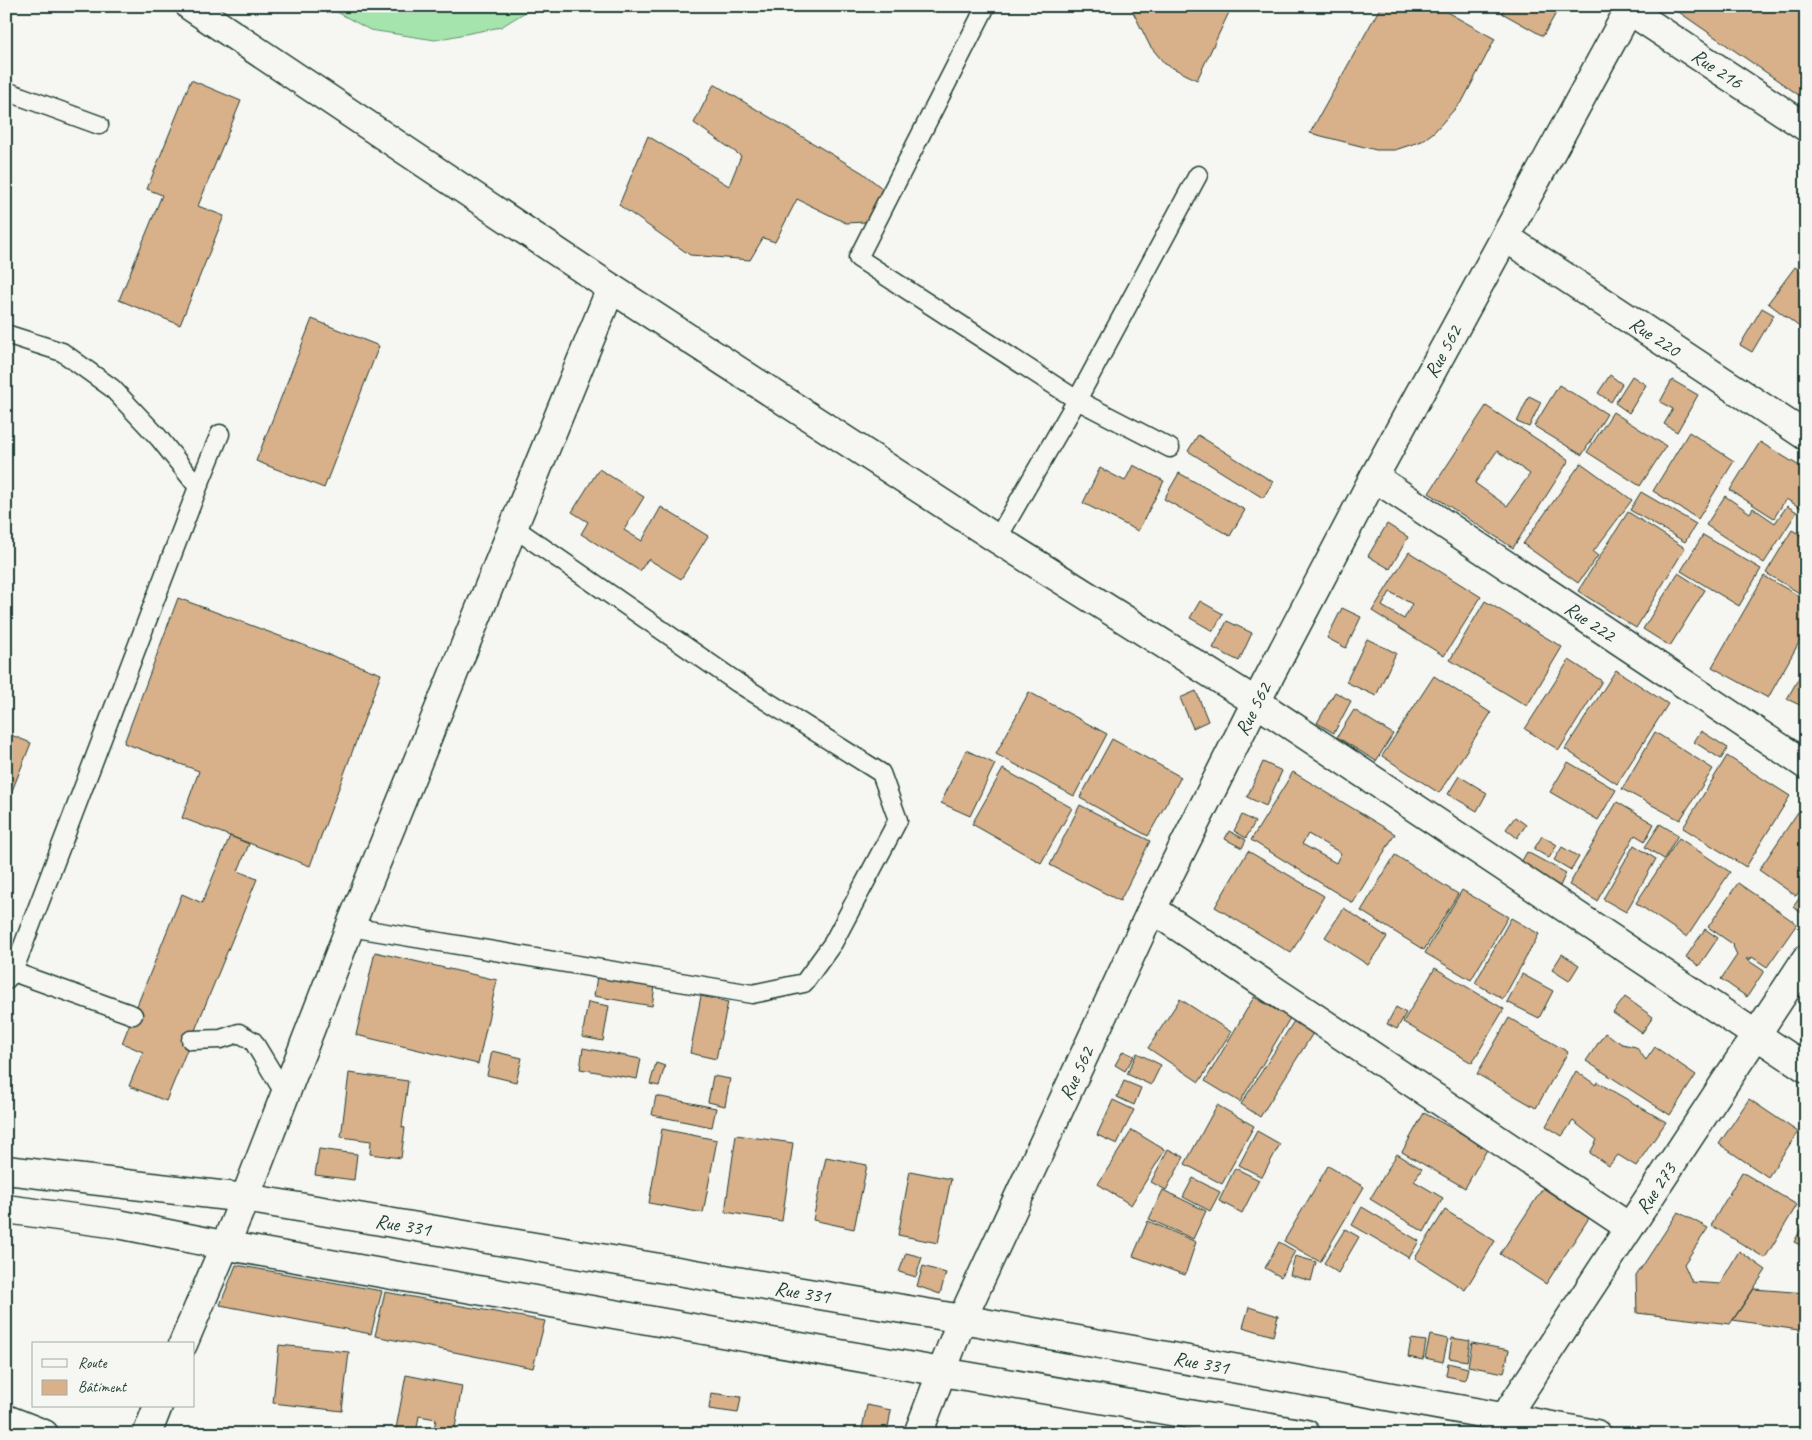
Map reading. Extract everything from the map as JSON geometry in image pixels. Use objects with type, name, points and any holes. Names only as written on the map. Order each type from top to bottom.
[{"type":"street","points":[[190,6],[611,288],[997,539],[1256,702],[1806,1068]]},
{"type":"street","name":"Rue 216","points":[[1630,8],[1806,127]]},
{"type":"street","name":"Rue 562","points":[[918,1434],[962,1319],[1152,909],[1256,702],[1374,477],[1630,8]]},
{"type":"street","name":"Rue 220","points":[[1505,237],[1806,436]]},
{"type":"street","points":[[184,1342],[223,1245],[245,1198],[350,927],[611,288]]},
{"type":"street","name":"Rue 222","points":[[1374,477],[1806,765]]},
{"type":"street","points":[[1152,909],[1629,1227]]},
{"type":"street","name":"Rue 273","points":[[1505,1417],[1806,959]]},
{"type":"street","name":"Rue 331","points":[[6,1170],[245,1198],[962,1319],[1596,1434]]},
{"type":"street","points":[[6,1209],[118,1224],[223,1245],[942,1372],[1306,1434]]},
{"type":"street","points":[[147,1434],[157,1408]]},
{"type":"street","points":[[6,1419],[44,1434]]},
{"type":"lane","points":[[986,6],[858,258],[1077,400],[1170,448]]},
{"type":"lane","points":[[6,91],[99,125]]},
{"type":"lane","points":[[997,539],[1077,400],[1198,175]]},
{"type":"lane","points":[[6,334],[62,352],[112,388],[159,438],[198,487]]},
{"type":"lane","points":[[133,1015],[10,976],[220,434]]},
{"type":"lane","points":[[350,927],[752,994],[804,983],[833,944],[898,820],[881,773],[738,683],[513,527]]},
{"type":"lane","points":[[192,1040],[221,1039],[240,1033],[253,1041],[285,1094]]},
{"type":"green space","points":[[326,6],[535,6],[501,27],[435,40],[370,30]]},
{"type":"building","points":[[1130,6],[1232,6],[1197,80],[1165,64],[1150,46]]},
{"type":"building","points":[[1381,6],[1436,6],[1495,39],[1463,100],[1434,132],[1422,141],[1395,150],[1376,150],[1310,133]]},
{"type":"building","points":[[1505,6],[1560,6],[1543,36],[1502,13]]},
{"type":"building","points":[[1674,6],[1806,6],[1806,100],[1673,8]]},
{"type":"building","points":[[191,80],[241,101],[198,206],[224,216],[180,325],[119,300],[162,195],[147,189]]},
{"type":"building","points":[[714,84],[863,173],[883,189],[878,210],[865,222],[846,223],[797,199],[775,242],[763,238],[750,260],[690,255],[619,205],[648,136],[729,186],[741,156],[694,123]]},
{"type":"building","points":[[1795,267],[1806,275],[1806,332],[1768,303]]},
{"type":"building","points":[[1762,308],[1774,315],[1752,352],[1740,345]]},
{"type":"building","points":[[312,319],[379,346],[324,488],[256,461]]},
{"type":"building","points":[[1610,375],[1622,384],[1611,402],[1598,393]]},
{"type":"building","points":[[1632,376],[1646,385],[1629,413],[1615,403]]},
{"type":"building","points":[[1672,380],[1698,395],[1677,432],[1664,424],[1673,409],[1660,402]]},
{"type":"building","points":[[1559,385],[1607,414],[1582,455],[1534,426]]},
{"type":"building","points":[[1529,396],[1541,402],[1529,427],[1517,422]]},
{"type":"building","points":[[1486,406],[1569,460],[1513,548],[1429,493]],"holes":[[[1497,451],[1530,474],[1507,506],[1475,483]]]},
{"type":"building","points":[[1613,412],[1666,446],[1640,486],[1587,452]]},
{"type":"building","points":[[1689,432],[1734,461],[1698,519],[1653,491]]},
{"type":"building","points":[[1198,435],[1273,482],[1263,498],[1188,451]]},
{"type":"building","points":[[1760,442],[1806,470],[1806,501],[1801,508],[1786,499],[1774,518],[1730,490]]},
{"type":"building","points":[[1581,463],[1632,500],[1593,552],[1598,556],[1578,583],[1523,544]]},
{"type":"building","points":[[1133,465],[1164,481],[1138,531],[1083,503],[1100,468],[1125,481]]},
{"type":"building","points":[[599,469],[644,497],[624,530],[642,541],[661,507],[708,536],[681,579],[648,559],[640,571],[581,534],[588,522],[572,512]]},
{"type":"building","points":[[1179,473],[1245,510],[1230,536],[1164,499]]},
{"type":"building","points":[[1641,492],[1696,524],[1685,542],[1630,510]]},
{"type":"building","points":[[1725,496],[1750,513],[1753,508],[1775,523],[1787,506],[1797,512],[1764,563],[1706,525]]},
{"type":"building","points":[[1628,512],[1685,548],[1636,628],[1578,591]]},
{"type":"building","points":[[1387,524],[1408,537],[1390,569],[1368,556]]},
{"type":"building","points":[[1792,530],[1806,538],[1806,597],[1766,573]]},
{"type":"building","points":[[1703,535],[1761,569],[1739,606],[1681,571]]},
{"type":"building","points":[[1409,552],[1481,597],[1444,656],[1372,611]],"holes":[[[1390,592],[1412,604],[1404,619],[1382,606]]]},
{"type":"building","points":[[1678,573],[1705,590],[1670,646],[1643,629]]},
{"type":"building","points":[[1764,576],[1806,600],[1806,630],[1768,698],[1712,667]]},
{"type":"building","points":[[178,598],[381,674],[310,866],[182,818],[199,771],[124,743]]},
{"type":"building","points":[[1200,601],[1223,614],[1213,631],[1190,618]]},
{"type":"building","points":[[1485,601],[1562,647],[1527,706],[1450,660]]},
{"type":"building","points":[[1342,608],[1361,617],[1346,648],[1327,638]]},
{"type":"building","points":[[1227,621],[1252,633],[1239,661],[1213,648]]},
{"type":"building","points":[[1367,639],[1396,653],[1376,696],[1346,682]]},
{"type":"building","points":[[1569,660],[1602,681],[1559,750],[1525,729]]},
{"type":"building","points":[[1806,665],[1806,708],[1787,699]]},
{"type":"building","points":[[1616,670],[1668,704],[1617,784],[1565,749]]},
{"type":"building","points":[[1434,676],[1491,713],[1439,793],[1382,756]]},
{"type":"building","points":[[1196,691],[1208,721],[1193,728],[1180,698]]},
{"type":"building","points":[[1029,692],[1107,734],[1074,796],[996,754]]},
{"type":"building","points":[[1335,692],[1351,701],[1334,733],[1317,723]]},
{"type":"building","points":[[1354,710],[1393,734],[1376,761],[1337,737]]},
{"type":"building","points":[[1701,731],[1728,748],[1721,759],[1694,742]]},
{"type":"building","points":[[1655,732],[1713,769],[1680,820],[1622,789]]},
{"type":"building","points":[[6,733],[31,743],[6,806]]},
{"type":"building","points":[[1112,739],[1181,777],[1148,836],[1080,798]]},
{"type":"building","points":[[966,750],[995,764],[970,816],[941,803]]},
{"type":"building","points":[[1727,756],[1790,796],[1746,867],[1683,828]]},
{"type":"building","points":[[1263,762],[1282,771],[1266,806],[1247,797]]},
{"type":"building","points":[[1568,762],[1616,790],[1598,820],[1550,792]]},
{"type":"building","points":[[1003,769],[1072,808],[1041,863],[972,824]]},
{"type":"building","points":[[1293,772],[1395,834],[1353,903],[1251,840]],"holes":[[[1308,834],[1341,853],[1336,863],[1302,844]]]},
{"type":"building","points":[[1459,776],[1487,793],[1477,811],[1448,794]]},
{"type":"building","points":[[1617,802],[1654,824],[1645,841],[1635,835],[1597,901],[1569,885]]},
{"type":"building","points":[[1080,805],[1150,841],[1120,901],[1050,865]]},
{"type":"building","points":[[1798,812],[1806,817],[1806,882],[1796,896],[1759,870]]},
{"type":"building","points":[[1242,815],[1255,822],[1246,838],[1234,831]]},
{"type":"building","points":[[1515,817],[1526,825],[1517,838],[1506,829]]},
{"type":"building","points":[[1660,824],[1678,835],[1664,859],[1645,847]]},
{"type":"building","points":[[1229,831],[1246,840],[1242,848],[1225,839]]},
{"type":"building","points":[[230,836],[249,844],[238,871],[257,879],[166,1101],[129,1086],[143,1052],[122,1043],[182,894],[202,903]]},
{"type":"building","points":[[1542,836],[1557,845],[1549,858],[1534,849]]},
{"type":"building","points":[[1679,838],[1730,872],[1687,937],[1636,903]]},
{"type":"building","points":[[1634,845],[1656,859],[1626,912],[1603,899]]},
{"type":"building","points":[[1562,847],[1579,857],[1571,870],[1554,860]]},
{"type":"building","points":[[1248,851],[1324,896],[1291,953],[1215,907]]},
{"type":"building","points":[[1527,852],[1566,873],[1560,886],[1520,864]]},
{"type":"building","points":[[1395,855],[1458,894],[1424,950],[1361,911]]},
{"type":"building","points":[[1738,883],[1797,924],[1767,967],[1752,957],[1751,959],[1746,959],[1764,971],[1747,997],[1721,979],[1737,955],[1734,945],[1708,927]]},
{"type":"building","points":[[1462,890],[1508,917],[1471,980],[1425,953]]},
{"type":"building","points":[[1801,896],[1806,899],[1806,909],[1802,913],[1793,907]]},
{"type":"building","points":[[1344,908],[1387,937],[1368,965],[1325,937]]},
{"type":"building","points":[[1511,918],[1539,934],[1503,999],[1475,983]]},
{"type":"building","points":[[1705,929],[1718,938],[1699,966],[1686,957]]},
{"type":"building","points":[[375,952],[497,980],[478,1064],[356,1035]]},
{"type":"building","points":[[1562,954],[1579,965],[1569,981],[1552,970]]},
{"type":"building","points":[[1435,968],[1504,1009],[1472,1063],[1403,1022]]},
{"type":"building","points":[[1522,974],[1553,991],[1539,1018],[1507,1002]]},
{"type":"building","points":[[597,976],[655,986],[652,1006],[594,996]]},
{"type":"building","points":[[701,996],[728,1002],[716,1059],[690,1053]]},
{"type":"building","points":[[1254,997],[1290,1018],[1240,1102],[1205,1081]]},
{"type":"building","points":[[1625,997],[1653,1017],[1642,1033],[1613,1013]]},
{"type":"building","points":[[1180,999],[1231,1032],[1199,1082],[1148,1048]]},
{"type":"building","points":[[588,1002],[609,1006],[603,1041],[582,1037]]},
{"type":"building","points":[[1396,1007],[1406,1013],[1397,1029],[1387,1024]]},
{"type":"building","points":[[1509,1018],[1568,1052],[1536,1108],[1477,1074]]},
{"type":"building","points":[[1294,1021],[1313,1033],[1260,1117],[1241,1104]]},
{"type":"building","points":[[1605,1033],[1622,1044],[1636,1047],[1646,1060],[1655,1047],[1696,1075],[1670,1115],[1586,1061]]},
{"type":"building","points":[[583,1048],[641,1059],[637,1079],[580,1069]]},
{"type":"building","points":[[492,1051],[522,1058],[516,1082],[487,1075]]},
{"type":"building","points":[[1123,1051],[1134,1056],[1125,1071],[1115,1065]]},
{"type":"building","points":[[1137,1053],[1161,1065],[1151,1085],[1127,1074]]},
{"type":"building","points":[[656,1063],[665,1066],[659,1086],[650,1084]]},
{"type":"building","points":[[1576,1071],[1596,1085],[1597,1082],[1666,1122],[1636,1166],[1618,1155],[1609,1166],[1590,1153],[1597,1140],[1573,1121],[1562,1136],[1546,1126]]},
{"type":"building","points":[[349,1073],[408,1081],[402,1127],[405,1128],[401,1158],[370,1154],[371,1141],[341,1137]]},
{"type":"building","points":[[713,1076],[730,1079],[725,1106],[708,1102]]},
{"type":"building","points":[[1124,1081],[1141,1088],[1134,1105],[1117,1097]]},
{"type":"building","points":[[656,1096],[716,1108],[712,1127],[652,1115]]},
{"type":"building","points":[[1749,1099],[1798,1132],[1768,1177],[1719,1144]]},
{"type":"building","points":[[1113,1100],[1134,1110],[1117,1144],[1097,1135]]},
{"type":"building","points":[[1217,1105],[1254,1126],[1222,1184],[1185,1164]]},
{"type":"building","points":[[1424,1113],[1488,1148],[1465,1188],[1402,1152]]},
{"type":"building","points":[[662,1129],[717,1140],[703,1213],[649,1203]]},
{"type":"building","points":[[1132,1130],[1165,1150],[1131,1205],[1098,1184]]},
{"type":"building","points":[[1257,1131],[1280,1144],[1262,1177],[1239,1165]]},
{"type":"building","points":[[736,1135],[793,1143],[782,1221],[725,1212]]},
{"type":"building","points":[[319,1149],[357,1154],[354,1180],[315,1175]]},
{"type":"building","points":[[1168,1149],[1184,1157],[1166,1190],[1151,1182]]},
{"type":"building","points":[[1397,1154],[1422,1169],[1414,1181],[1443,1198],[1424,1232],[1370,1199]]},
{"type":"building","points":[[826,1157],[867,1165],[854,1229],[813,1220]]},
{"type":"building","points":[[1328,1166],[1364,1187],[1320,1262],[1284,1241]]},
{"type":"building","points":[[1235,1168],[1259,1180],[1242,1213],[1219,1201]]},
{"type":"building","points":[[910,1171],[951,1179],[938,1243],[898,1235]]},
{"type":"building","points":[[1742,1172],[1797,1205],[1765,1258],[1711,1225]]},
{"type":"building","points":[[1193,1178],[1220,1192],[1210,1211],[1183,1197]]},
{"type":"building","points":[[1543,1188],[1589,1218],[1546,1284],[1500,1254]]},
{"type":"building","points":[[1163,1190],[1206,1211],[1193,1239],[1149,1219]]},
{"type":"building","points":[[1362,1207],[1419,1241],[1409,1258],[1352,1225]]},
{"type":"building","points":[[1445,1210],[1495,1241],[1465,1290],[1415,1258]]},
{"type":"building","points":[[1678,1212],[1708,1228],[1684,1264],[1692,1282],[1720,1284],[1739,1251],[1766,1270],[1730,1324],[1637,1313],[1636,1276]]},
{"type":"building","points":[[1806,1220],[1806,1248],[1794,1242]]},
{"type":"building","points":[[1148,1221],[1196,1242],[1185,1275],[1133,1256]]},
{"type":"building","points":[[1345,1229],[1359,1237],[1338,1273],[1324,1263]]},
{"type":"building","points":[[1279,1242],[1295,1251],[1281,1277],[1265,1268]]},
{"type":"building","points":[[906,1253],[922,1257],[916,1277],[899,1272]]},
{"type":"building","points":[[1295,1256],[1316,1262],[1311,1281],[1290,1275]]},
{"type":"building","points":[[236,1265],[382,1291],[371,1334],[220,1305]]},
{"type":"building","points":[[923,1266],[946,1273],[940,1294],[917,1286]]},
{"type":"building","points":[[1754,1289],[1806,1293],[1805,1331],[1733,1320]]},
{"type":"building","points":[[385,1292],[545,1321],[533,1368],[375,1336]]},
{"type":"building","points":[[1249,1307],[1278,1316],[1273,1336],[1243,1327]]},
{"type":"building","points":[[1430,1335],[1448,1339],[1443,1362],[1425,1358]]},
{"type":"building","points":[[1452,1338],[1470,1341],[1467,1361],[1449,1358]]},
{"type":"building","points":[[1411,1339],[1426,1341],[1423,1360],[1408,1357]]},
{"type":"building","points":[[1472,1343],[1509,1350],[1504,1373],[1468,1366]]},
{"type":"building","points":[[279,1345],[349,1352],[342,1411],[273,1403]]},
{"type":"building","points":[[1448,1363],[1468,1368],[1465,1380],[1446,1376]]},
{"type":"building","points":[[406,1375],[462,1386],[454,1434],[433,1434],[436,1419],[419,1416],[416,1434],[395,1434]]},
{"type":"building","points":[[711,1393],[741,1397],[738,1413],[709,1409]]},
{"type":"building","points":[[867,1405],[891,1410],[887,1434],[862,1429]]}]
